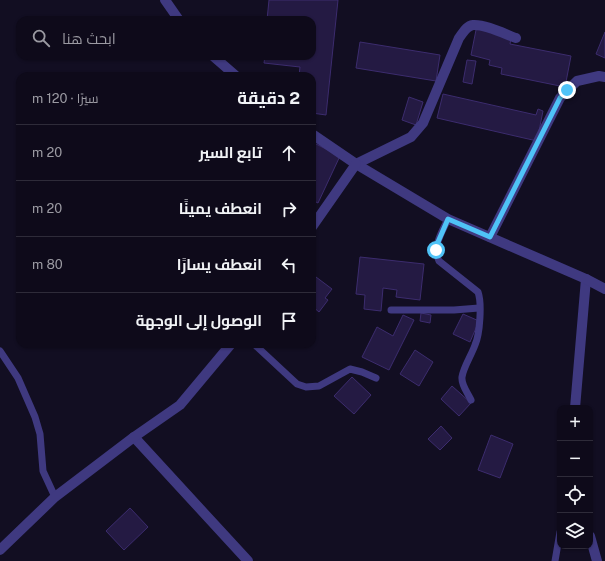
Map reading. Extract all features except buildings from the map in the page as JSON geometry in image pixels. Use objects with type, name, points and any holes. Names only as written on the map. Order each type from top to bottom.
[{"type":"street","points":[[165,0],[176,16]]},
{"type":"street","points":[[316,221],[356,164],[411,137],[422,123],[459,38],[465,29],[472,25],[493,28],[516,38]]},
{"type":"street","points":[[218,60],[231,72]]},
{"type":"street","points":[[490,237],[560,98],[577,81],[599,76],[605,77]]},
{"type":"street","points":[[316,137],[356,164],[448,219],[586,279],[605,289]]},
{"type":"street","points":[[575,405],[586,279]]},
{"type":"street","points":[[0,550],[55,497],[134,437],[180,405],[227,348]]},
{"type":"street","points":[[134,437],[248,561]]},
{"type":"street","points":[[593,547],[597,561]]},
{"type":"lane","points":[[448,219],[438,242],[436,255],[440,261],[478,292],[480,298],[479,325],[476,343],[462,376],[462,382],[471,400]]},
{"type":"lane","points":[[391,310],[454,310],[479,308]]},
{"type":"lane","points":[[258,348],[297,384],[306,387],[319,386],[350,369],[376,378]]},
{"type":"lane","points":[[0,352],[18,378],[35,417],[40,434],[44,471],[55,497]]},
{"type":"lane","points":[[555,561],[557,549]]},
{"type":"route","points":[[436,250],[448,219],[490,237],[560,98],[567,90]]}]
